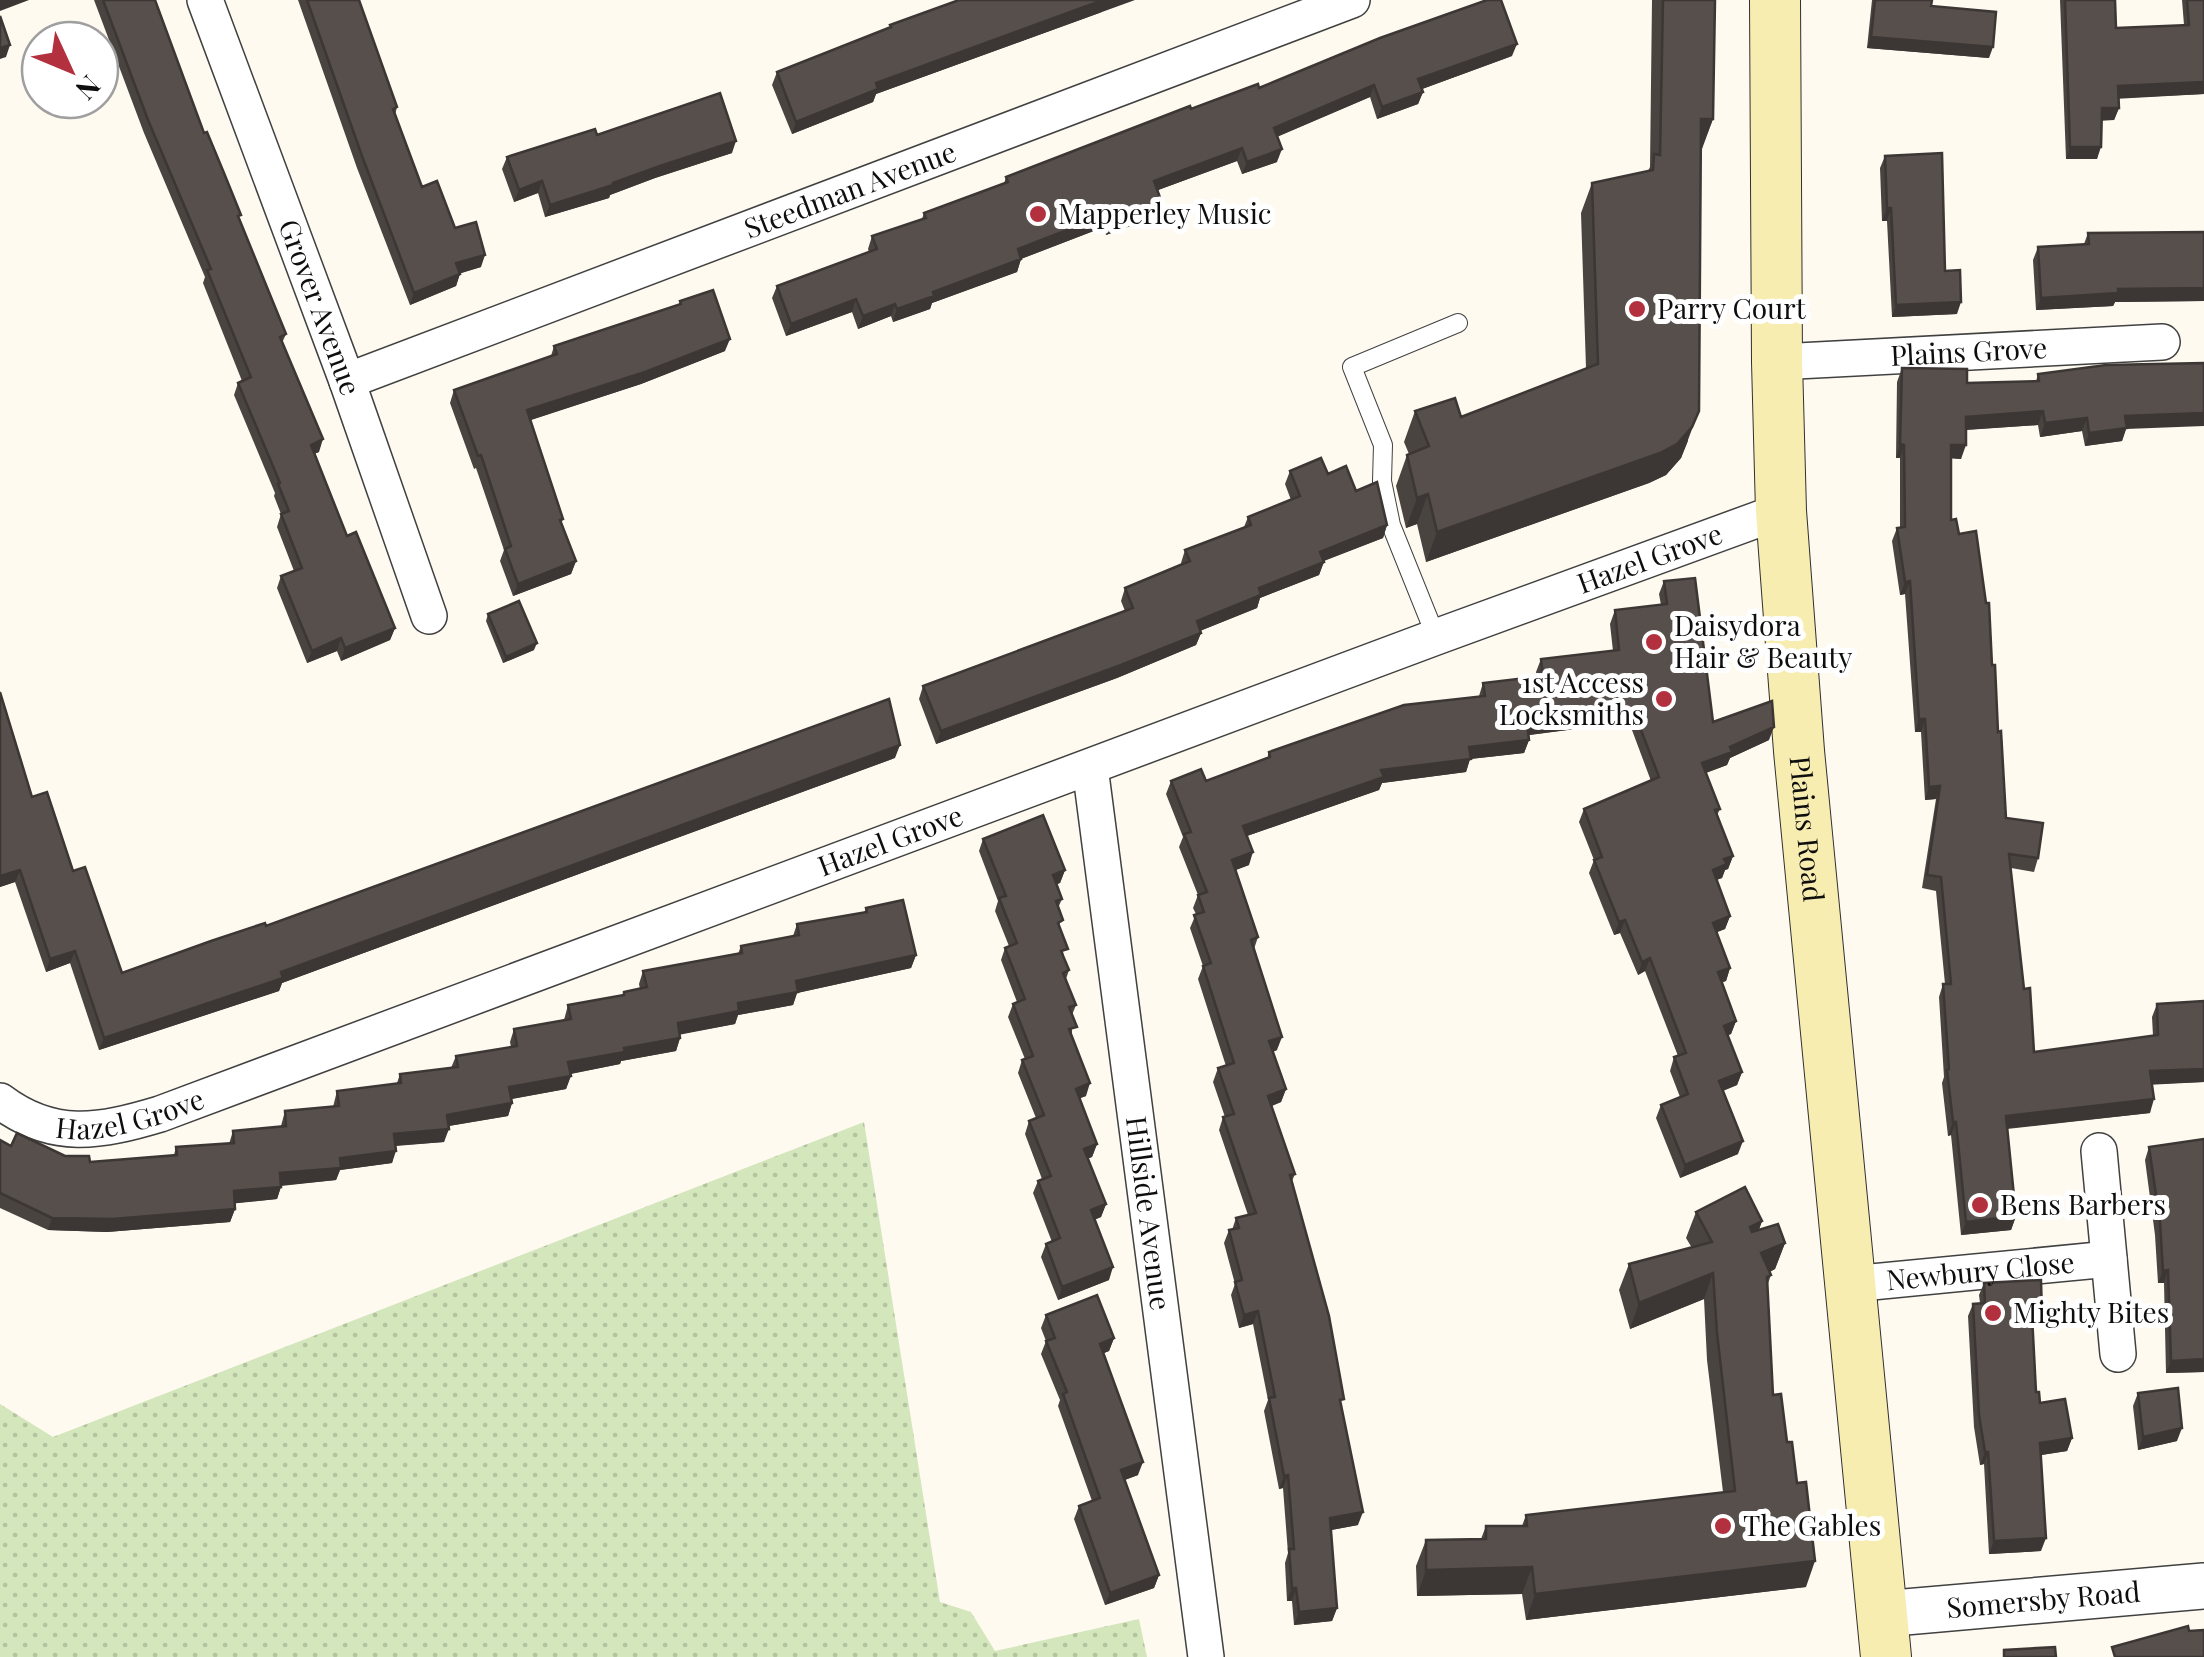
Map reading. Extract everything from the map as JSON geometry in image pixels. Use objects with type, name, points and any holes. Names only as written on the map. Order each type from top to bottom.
[{"type":"main road","name":"Plains Road","points":[[1775,0],[1781,511],[1799,751],[1884,1635]]},
{"type":"street","name":"Grover Avenue","points":[[205,0],[347,380],[429,616]]},
{"type":"street","name":"Steedman Avenue","points":[[347,380],[1352,0]]},
{"type":"street","name":"Plains Grove","points":[[1777,362],[2162,342]]},
{"type":"street","name":"Hazel Grove","points":[[0,1101],[20,1116],[63,1129],[116,1128],[160,1114],[1781,511]]},
{"type":"street","name":"Hillside Avenue","points":[[1090,767],[1206,1657]]},
{"type":"street","name":"Newbury Close","points":[[2099,1151],[2118,1354]]},
{"type":"street","name":"Newbury Close","points":[[1851,1284],[2109,1259]]},
{"type":"street","name":"Somersby Road","points":[[1884,1635],[2204,1586]]},
{"type":"lane","points":[[1436,637],[1391,526],[1382,481],[1383,445],[1352,367],[1458,323]]},
{"type":"green space","points":[[864,1122],[940,1602],[971,1612],[995,1651],[1139,1619],[1147,1657],[0,1657],[0,1404],[53,1437]]},
{"type":"building","points":[[103,0],[155,0],[286,334],[280,337],[323,439],[311,445],[347,536],[356,532],[395,628],[345,648],[341,638],[312,651],[281,576],[302,568],[281,514],[289,511],[238,383],[251,377],[120,45],[120,20],[110,20]]},
{"type":"building","points":[[307,0],[359,0],[422,187],[437,181],[455,228],[476,222],[485,255],[456,263],[460,274],[414,293]]},
{"type":"building","points":[[959,0],[1103,0],[876,83],[878,89],[796,122],[777,72]]},
{"type":"building","points":[[1487,0],[1501,0],[1517,44],[1418,79],[1423,92],[1382,107],[1374,85],[1274,128],[1282,149],[1247,162],[1242,148],[1154,181],[1162,203],[1111,222],[1108,214],[1018,249],[1021,259],[897,309],[895,304],[863,316],[856,299],[791,324],[777,286],[877,249],[872,236],[926,218],[924,213],[1008,182],[1006,177],[1190,106],[1191,109],[1258,84],[1259,88],[1380,38]]},
{"type":"building","name":"Parry Court","points":[[1663,0],[1715,0],[1713,119],[1701,119],[1699,411],[1692,427],[1677,444],[1660,453],[1437,532],[1428,494],[1417,498],[1407,455],[1429,446],[1415,411],[1455,398],[1461,417],[1598,364],[1592,183],[1653,170],[1654,154],[1660,155]]},
{"type":"building","points":[[1875,0],[1932,0],[1931,6],[1996,12],[1993,47],[1871,37]]},
{"type":"building","points":[[2065,0],[2115,0],[2116,28],[2189,25],[2187,0],[2204,0],[2204,82],[2118,86],[2119,108],[2102,108],[2101,147],[2070,147]]},
{"type":"building","points":[[0,16],[10,45],[0,48]]},
{"type":"building","points":[[720,93],[736,141],[550,205],[542,181],[519,190],[507,157],[595,129],[597,135]]},
{"type":"building","points":[[1942,153],[1945,271],[1960,270],[1961,302],[1896,305],[1885,156]]},
{"type":"building","points":[[2204,232],[2204,288],[2118,289],[2118,293],[2041,298],[2038,247],[2089,244],[2088,233]]},
{"type":"building","points":[[713,290],[730,339],[645,372],[527,410],[576,561],[518,584],[505,549],[511,546],[481,455],[478,456],[454,390],[557,354],[554,346]]},
{"type":"building","points":[[2204,363],[2204,413],[2125,416],[2127,428],[2089,433],[2087,418],[2045,423],[2043,411],[1966,417],[1966,445],[1951,445],[1951,520],[1956,519],[1959,534],[1976,531],[1989,603],[2006,818],[2043,823],[2038,858],[2009,854],[2024,989],[2030,988],[2034,1052],[2158,1035],[2157,1004],[2204,1001],[2204,1069],[2150,1071],[2154,1099],[2006,1116],[2016,1216],[1966,1222],[1947,1070],[1943,984],[1951,984],[1941,877],[1927,875],[1940,786],[1929,787],[1925,719],[1919,719],[1910,581],[1905,582],[1897,528],[1905,527],[1904,445],[1900,444],[1902,368],[1967,369],[1967,383],[2039,381],[2038,374],[2106,365]]},
{"type":"building","points":[[1321,458],[1328,474],[1346,466],[1356,491],[1377,482],[1387,525],[1320,552],[1324,562],[1259,588],[1261,595],[1197,621],[1201,633],[941,731],[923,686],[1133,608],[1125,588],[1190,561],[1185,550],[1251,525],[1248,517],[1300,496],[1290,471]]},
{"type":"building","points":[[1695,578],[1713,722],[1772,701],[1774,727],[1730,747],[1732,752],[1702,763],[1733,856],[1724,859],[1727,864],[1713,870],[1730,916],[1713,923],[1730,968],[1718,972],[1736,1021],[1724,1026],[1742,1072],[1719,1081],[1743,1141],[1685,1165],[1661,1105],[1688,1094],[1674,1057],[1686,1053],[1650,958],[1642,962],[1625,920],[1619,922],[1594,860],[1602,857],[1584,809],[1659,777],[1633,709],[1527,723],[1529,740],[1469,747],[1471,759],[1381,770],[1384,777],[1243,826],[1253,852],[1232,860],[1258,937],[1251,940],[1282,1037],[1269,1041],[1286,1089],[1268,1096],[1295,1174],[1290,1175],[1329,1316],[1344,1399],[1340,1400],[1363,1512],[1330,1518],[1337,1608],[1299,1612],[1296,1588],[1292,1588],[1289,1549],[1294,1549],[1288,1475],[1284,1476],[1269,1398],[1275,1397],[1258,1311],[1244,1315],[1235,1282],[1242,1280],[1229,1230],[1239,1228],[1236,1218],[1256,1213],[1223,1117],[1234,1114],[1218,1068],[1234,1063],[1203,966],[1211,963],[1194,915],[1204,912],[1198,895],[1207,892],[1184,834],[1191,832],[1171,781],[1201,769],[1206,781],[1270,757],[1269,752],[1404,705],[1485,696],[1483,683],[1543,676],[1541,659],[1619,650],[1615,610],[1667,604],[1664,581]]},
{"type":"building","points":[[519,601],[537,643],[506,657],[488,614]]},
{"type":"building","points":[[0,692],[32,797],[47,792],[73,871],[85,867],[122,973],[265,923],[266,926],[889,699],[900,745],[281,972],[283,978],[104,1038],[75,951],[50,959],[20,870],[0,876]]},
{"type":"building","points":[[1043,815],[1065,870],[1053,875],[1062,899],[1056,901],[1063,920],[1058,923],[1068,949],[1061,951],[1069,970],[1063,973],[1076,1005],[1069,1007],[1077,1027],[1069,1029],[1090,1083],[1076,1089],[1097,1144],[1084,1149],[1106,1204],[1091,1210],[1113,1267],[1062,1287],[1046,1244],[1060,1238],[1038,1181],[1051,1176],[1029,1121],[1044,1115],[1022,1060],[1033,1056],[1013,1004],[1025,999],[1005,948],[1017,943],[999,898],[1006,896],[983,839]]},
{"type":"building","points":[[903,900],[916,955],[796,981],[798,992],[738,1003],[739,1011],[678,1023],[680,1038],[568,1062],[571,1076],[509,1087],[512,1103],[447,1115],[449,1129],[394,1134],[396,1151],[340,1158],[341,1168],[280,1173],[281,1187],[234,1191],[235,1209],[112,1219],[52,1218],[0,1193],[0,1140],[11,1146],[17,1133],[65,1156],[89,1156],[90,1162],[177,1155],[176,1147],[234,1143],[233,1131],[286,1126],[285,1111],[339,1106],[337,1091],[401,1083],[400,1074],[458,1067],[456,1056],[517,1046],[514,1029],[571,1019],[568,1005],[647,987],[643,971],[742,953],[741,946],[799,935],[797,924],[867,912],[866,908]]},
{"type":"building","points":[[2204,1139],[2204,1359],[2171,1361],[2168,1270],[2163,1271],[2149,1147]]},
{"type":"building","points":[[1745,1187],[1762,1221],[1750,1227],[1752,1232],[1778,1224],[1785,1243],[1761,1253],[1771,1275],[1767,1277],[1773,1395],[1781,1394],[1797,1483],[1806,1482],[1815,1561],[1535,1594],[1532,1567],[1426,1570],[1426,1540],[1486,1539],[1486,1526],[1527,1526],[1526,1515],[1735,1491],[1713,1273],[1639,1303],[1629,1264],[1712,1242],[1696,1212]]},
{"type":"building","points":[[2041,1280],[2042,1315],[2032,1315],[2036,1392],[2040,1403],[2065,1399],[2072,1438],[2040,1443],[2046,1538],[1994,1541],[1988,1452],[1979,1415],[1973,1304],[1985,1303],[1984,1283]]},
{"type":"building","points":[[1097,1295],[1114,1338],[1100,1344],[1143,1462],[1121,1470],[1159,1575],[1110,1593],[1079,1506],[1100,1498],[1063,1394],[1067,1392],[1046,1341],[1055,1338],[1046,1315]]},
{"type":"building","points":[[2178,1388],[2182,1428],[2143,1437],[2138,1393]]},
{"type":"building","points":[[2188,1626],[2189,1631],[2204,1630],[2204,1657],[2115,1657],[2112,1647]]},
{"type":"building","points":[[2055,1647],[2056,1657],[2004,1657],[2004,1650]]},
{"type":"place","name":"Mapperley Music","points":[[1038,214]]},
{"type":"place","name":"Parry Court","points":[[1637,309]]},
{"type":"place","name":"Daisydora Hair & Beauty","points":[[1654,642]]},
{"type":"place","name":"1st Access Locksmiths","points":[[1664,699]]},
{"type":"place","name":"Bens Barbers","points":[[1980,1205]]},
{"type":"place","name":"Mighty Bites","points":[[1993,1313]]},
{"type":"place","name":"The Gables","points":[[1723,1526]]}]
